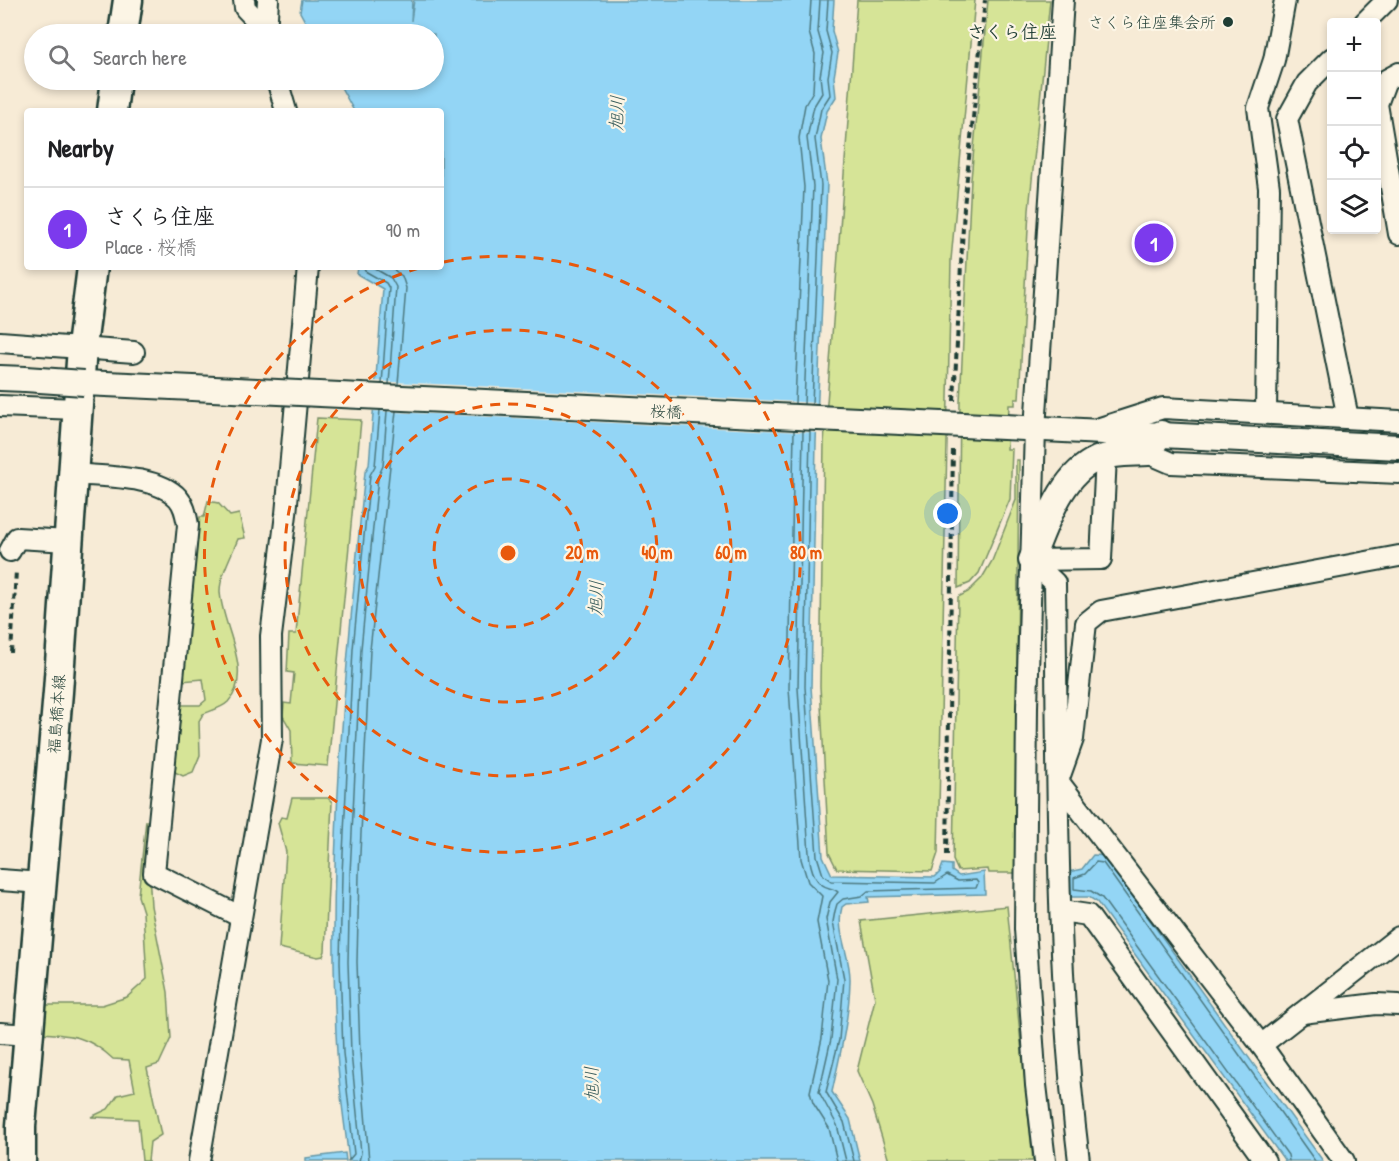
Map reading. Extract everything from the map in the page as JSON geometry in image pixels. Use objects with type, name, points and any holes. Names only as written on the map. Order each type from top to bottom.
[{"type":"main road","points":[[124,24],[128,0]]},
{"type":"main road","points":[[112,108],[115,90]]},
{"type":"main road","name":"福島橋本線","points":[[21,1161],[21,1125],[81,396],[82,347],[92,270]]},
{"type":"street","points":[[244,0],[245,8],[259,24]]},
{"type":"street","points":[[266,24],[268,0]]},
{"type":"street","points":[[1044,1161],[1036,1085],[1026,928],[1031,560],[1035,429],[1063,0]]},
{"type":"street","points":[[1266,413],[1269,188],[1258,108],[1274,60],[1285,0]]},
{"type":"street","points":[[1369,18],[1387,0]]},
{"type":"street","points":[[1327,63],[1307,83],[1287,118],[1348,418]]},
{"type":"street","points":[[1399,73],[1386,80],[1377,104],[1399,234]]},
{"type":"street","points":[[280,90],[285,108]]},
{"type":"street","points":[[199,1161],[239,916],[272,739],[271,636],[286,514],[308,270]]},
{"type":"street","points":[[0,342],[134,352]]},
{"type":"street","name":"桜橋","points":[[0,378],[25,380],[81,396],[172,387],[1092,431],[1155,443]]},
{"type":"street","points":[[0,406],[81,396]]},
{"type":"street","points":[[1092,431],[1162,408],[1399,421]]},
{"type":"street","points":[[1031,560],[1055,504],[1067,487],[1086,465],[1106,456],[1155,443],[1399,447]]},
{"type":"street","points":[[1155,443],[1171,463],[1399,473]]},
{"type":"street","points":[[1031,560],[1101,559],[1106,456]]},
{"type":"street","points":[[73,474],[154,483],[179,499],[184,509],[188,525],[154,873],[239,916]]},
{"type":"street","points":[[13,559],[17,538],[68,541]]},
{"type":"street","points":[[1058,781],[1073,739],[1086,622],[1101,611],[1399,556]]},
{"type":"street","points":[[1031,560],[1055,583],[1061,911],[1068,1075],[1078,1161]]},
{"type":"street","points":[[1058,781],[1261,1045],[1344,1161]]},
{"type":"street","points":[[0,879],[42,883]]},
{"type":"street","points":[[1061,911],[1088,915],[1266,1161]]},
{"type":"street","points":[[1261,1045],[1399,937]]},
{"type":"street","points":[[1302,1013],[1376,1004],[1399,1005]]},
{"type":"street","points":[[0,1034],[29,1035]]},
{"type":"path","points":[[11,653],[13,559]]},
{"type":"green space","points":[[857,0],[975,0],[951,260],[938,853],[932,871],[837,869],[829,853],[820,686],[824,443]]},
{"type":"green space","points":[[988,0],[1050,0],[1029,210],[1019,399],[1015,399],[1015,405],[1009,405],[1007,449],[1012,449],[1010,499],[979,573],[970,583],[958,588],[960,402],[971,179]]},
{"type":"green space","points":[[317,418],[361,420],[328,766],[292,763],[291,730],[283,716],[284,703],[291,704],[294,673],[287,672],[289,634],[296,634]]},
{"type":"green space","points":[[1016,460],[1019,460],[1015,873],[989,873],[988,869],[958,871],[953,860],[958,597],[968,592],[982,578],[992,561],[1016,500]]},
{"type":"green space","points":[[208,501],[218,503],[230,516],[239,514],[245,538],[238,539],[224,572],[220,591],[238,663],[238,677],[235,690],[228,702],[203,714],[199,721],[200,755],[193,772],[183,776],[175,772],[180,705],[200,705],[206,700],[203,679],[182,681],[200,517],[204,517]]},
{"type":"green space","points":[[292,798],[328,798],[332,802],[325,951],[323,956],[318,957],[279,948],[286,852],[278,823],[281,817],[287,818]]},
{"type":"green space","points":[[146,820],[151,906],[168,992],[171,1038],[159,1064],[147,1068],[161,1135],[150,1142],[148,1161],[142,1161],[138,1119],[91,1117],[108,1109],[118,1095],[135,1091],[129,1060],[113,1059],[104,1051],[80,1038],[41,1033],[44,1005],[102,1005],[127,997],[147,979],[143,912],[138,896]]},
{"type":"green space","points":[[1007,906],[1033,1161],[889,1161],[872,1105],[857,1071],[875,999],[861,921]]},
{"type":"water","name":"旭川","points":[[302,0],[412,0],[411,21],[414,0],[834,0],[832,31],[838,53],[834,77],[836,97],[827,111],[821,139],[827,184],[816,442],[811,687],[823,856],[832,875],[935,877],[943,864],[952,865],[952,871],[959,876],[984,872],[985,894],[868,897],[869,902],[846,904],[842,907],[840,926],[850,981],[844,1037],[832,1092],[850,1119],[860,1161],[349,1161],[337,1052],[334,980],[336,835],[351,616],[365,472],[369,465],[383,289],[357,274],[358,270],[444,270],[444,108],[352,108],[342,90],[444,90],[444,24],[307,24],[300,12]]},
{"type":"water","points":[[1093,855],[1111,856],[1109,863],[1323,1161],[1285,1161],[1097,902],[1089,897],[1068,897],[1068,872],[1082,869]]},
{"type":"water","points":[[345,1153],[346,1161],[306,1161],[306,1158]]},
{"type":"pier","points":[[373,381],[821,403],[819,433],[371,411]]},
{"type":"place","name":"さくら住座集会所","points":[[1228,22]]},
{"type":"place","name":"さくら住座","points":[[1154,243]]},
{"type":"district","name":"さくら住座","points":[[1012,32]]}]
